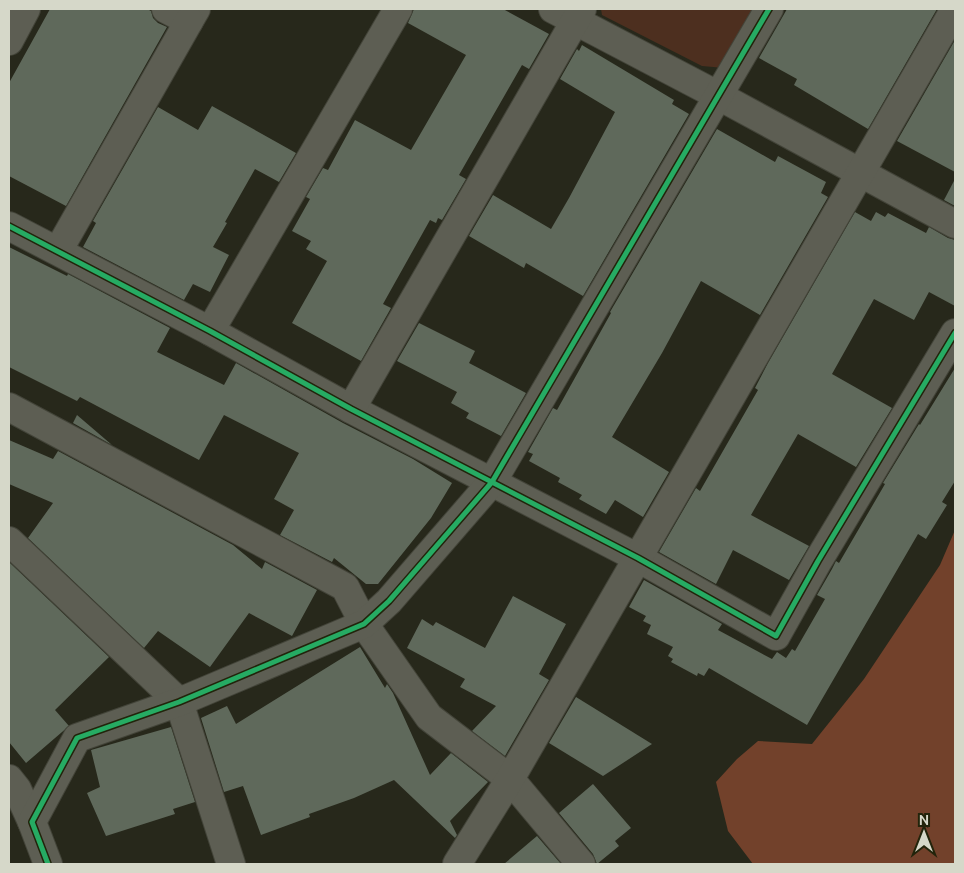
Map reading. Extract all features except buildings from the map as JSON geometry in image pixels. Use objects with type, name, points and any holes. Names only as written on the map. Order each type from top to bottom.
[{"type":"street","points":[[9,41],[26,9]]},
{"type":"street","points":[[210,331],[398,9]]},
{"type":"street","points":[[32,822],[77,738],[179,702],[364,624],[389,601],[492,482],[769,9]]},
{"type":"street","points":[[457,864],[510,779],[955,9]]},
{"type":"street","points":[[58,252],[183,13]]},
{"type":"street","points":[[351,409],[571,13],[860,174],[955,224]]},
{"type":"street","points":[[9,226],[210,331],[351,409],[638,558],[776,636],[818,561],[955,334]]},
{"type":"street","points":[[9,407],[345,588],[364,624],[429,717],[510,779],[581,864]]},
{"type":"street","points":[[9,542],[179,702],[231,864]]},
{"type":"street","points":[[9,780],[17,789],[48,864]]},
{"type":"shaded area","points":[[601,9],[757,9],[724,68],[702,66],[602,15]]},
{"type":"shaded area","points":[[955,530],[955,864],[753,864],[728,831],[716,782],[737,759],[758,741],[812,744],[864,679],[940,565]]},
{"type":"cycle path","points":[[48,864],[32,822],[77,738],[179,702],[364,624],[389,601],[492,482],[769,9]]},
{"type":"cycle path","points":[[9,226],[210,331],[351,409],[638,558],[776,636],[818,561],[955,333]]}]
